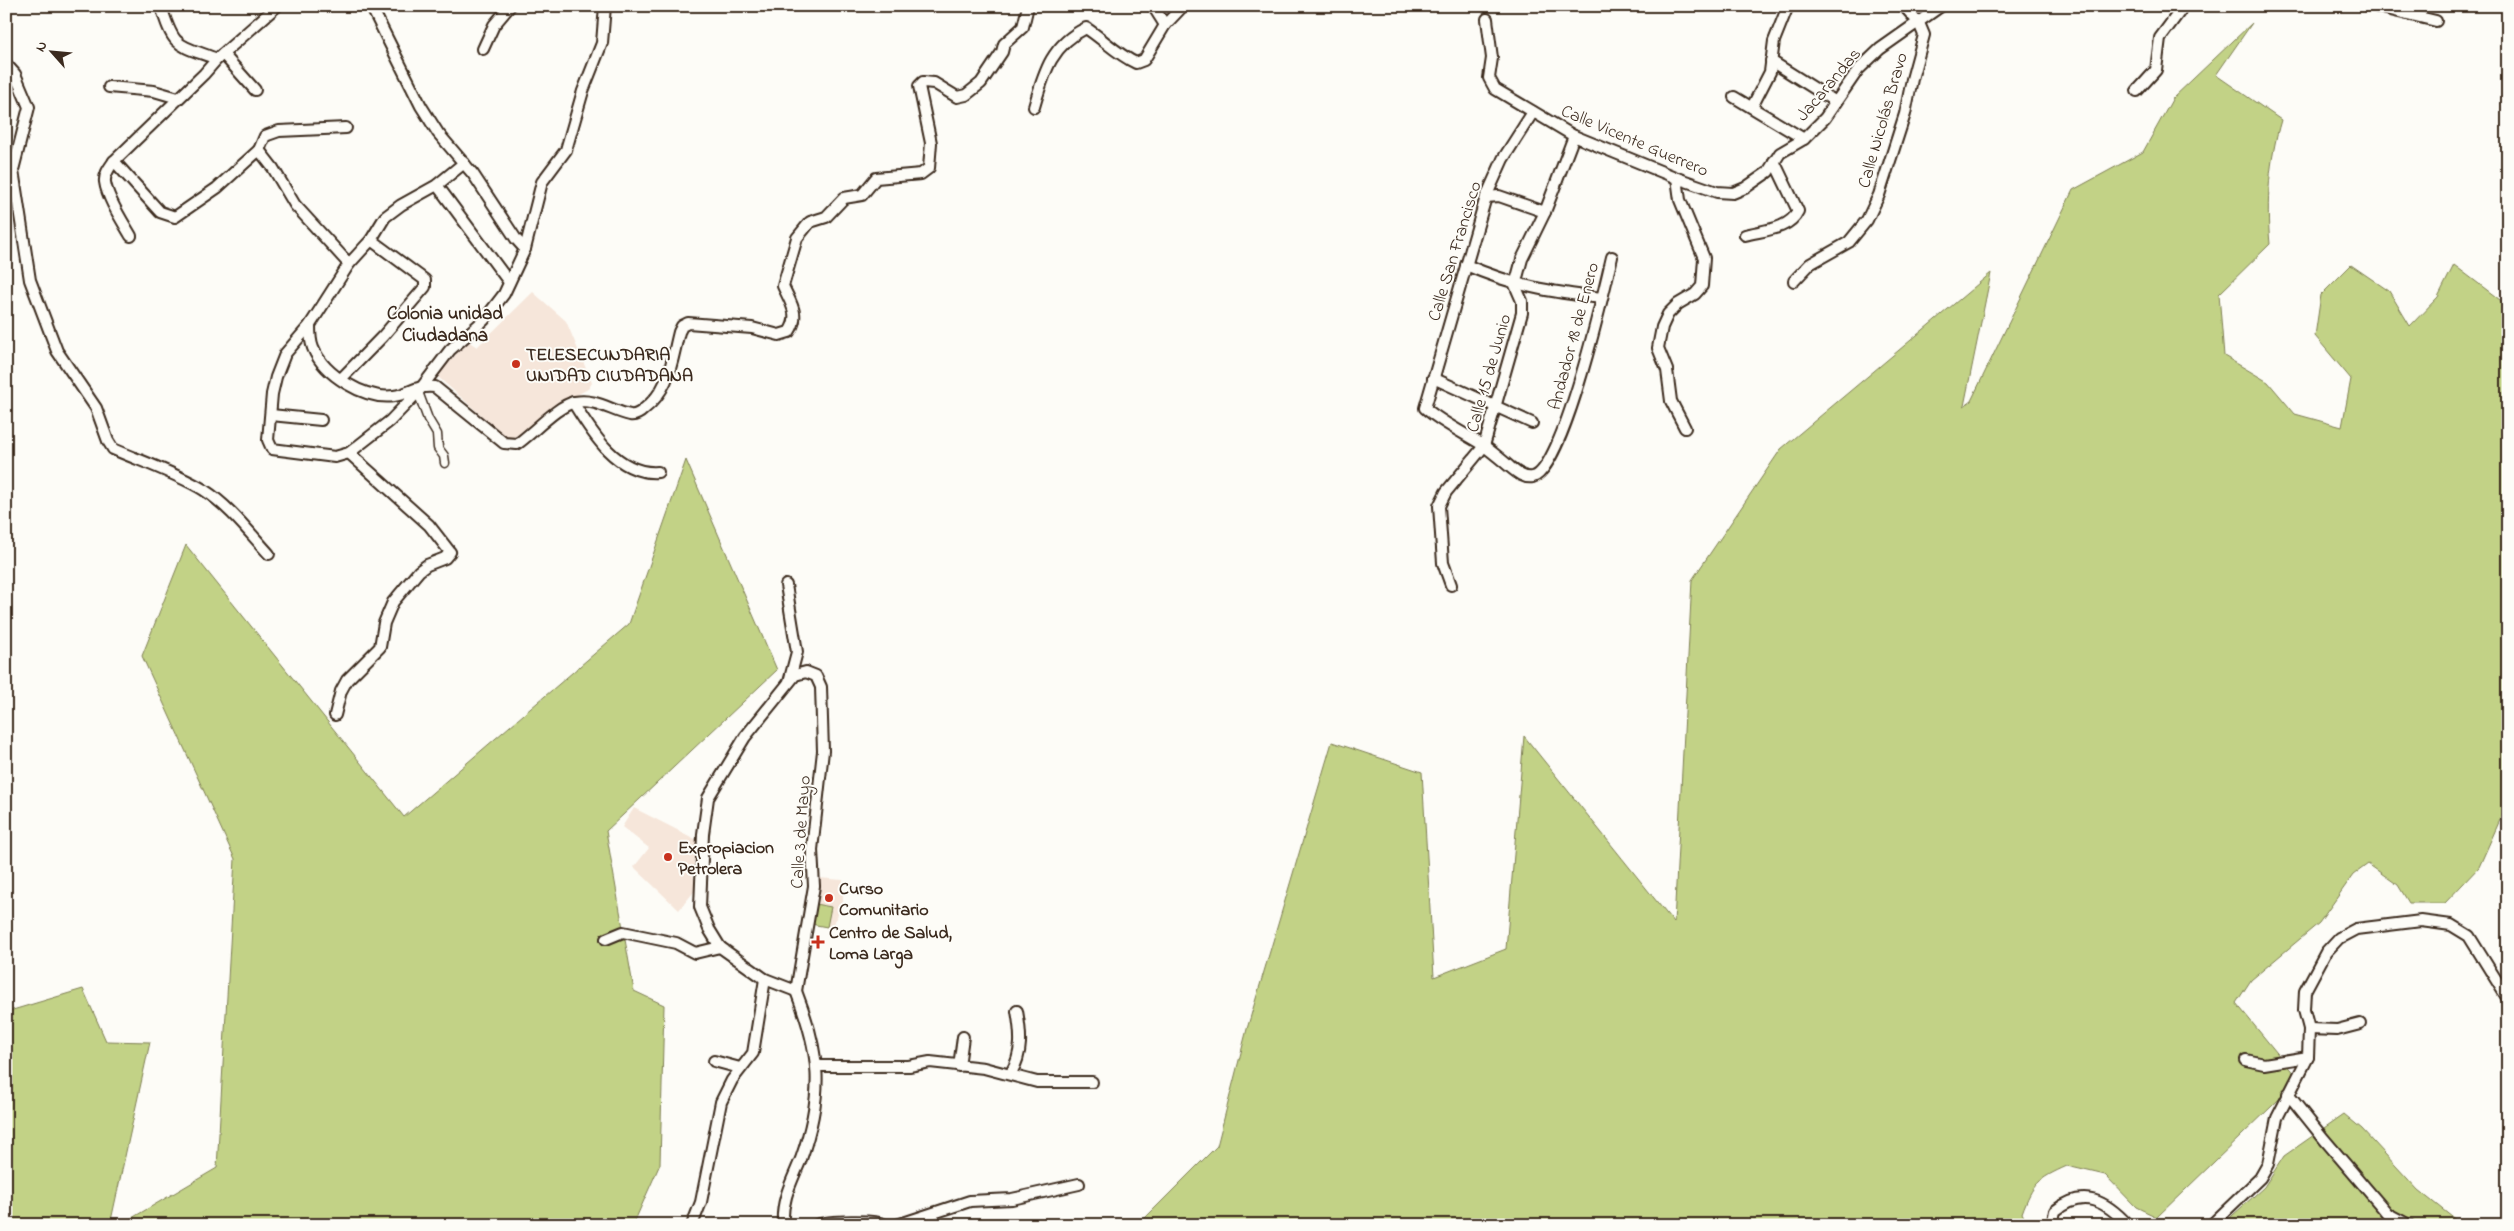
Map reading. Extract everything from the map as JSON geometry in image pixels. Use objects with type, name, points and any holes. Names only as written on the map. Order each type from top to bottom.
[{"type":"street","points":[[161,6],[172,38],[178,44],[220,56],[255,90]]},
{"type":"street","points":[[131,236],[105,182],[107,172],[114,161],[204,74],[220,56],[277,6]]},
{"type":"street","points":[[371,6],[421,106],[438,133],[464,163],[525,249]]},
{"type":"street","points":[[483,49],[494,25],[510,6]]},
{"type":"street","points":[[464,163],[437,185],[385,217],[370,240],[349,264],[310,325],[273,373],[268,440],[272,449],[335,457],[349,453],[390,422],[420,389],[450,350],[484,320],[504,294],[525,249],[542,182],[566,150],[583,91],[602,43],[605,6]]},
{"type":"street","points":[[310,325],[312,347],[320,361],[341,379],[363,393],[396,396],[435,387],[504,444],[517,444],[542,422],[574,402],[598,402],[630,414],[641,412],[657,399],[661,393],[682,326],[688,323],[752,328],[779,335],[789,332],[795,320],[793,302],[784,286],[797,238],[810,222],[826,217],[844,198],[862,194],[876,178],[921,174],[929,168],[931,143],[919,86],[923,82],[934,83],[957,97],[966,95],[981,83],[1002,52],[1004,44],[1023,27],[1028,6]]},
{"type":"street","points":[[1153,6],[1165,25]]},
{"type":"street","points":[[1034,107],[1044,74],[1064,40],[1086,28],[1102,38],[1126,58],[1136,63],[1144,60],[1165,25],[1183,6]]},
{"type":"street","points":[[1752,108],[1770,72],[1774,41],[1788,6]]},
{"type":"street","points":[[1904,6],[1919,23]]},
{"type":"street","name":"Jacarandas","points":[[1717,192],[1733,193],[1746,188],[1768,172],[1780,152],[1804,138],[1826,118],[1858,70],[1880,49],[1941,6]]},
{"type":"street","points":[[2137,91],[2156,70],[2160,38],[2180,11],[2180,6]]},
{"type":"street","points":[[2380,7],[2436,21]]},
{"type":"street","name":"Calle Vicente Guerrero","points":[[1487,19],[1492,58],[1489,78],[1491,85],[1574,136],[1677,178],[1717,192]]},
{"type":"street","name":"Calle Nicolás Bravo","points":[[1794,281],[1810,264],[1849,242],[1867,220],[1879,194],[1905,114],[1924,35],[1919,23]]},
{"type":"street","points":[[1771,61],[1836,102]]},
{"type":"street","points":[[6,64],[15,74],[29,108],[13,170],[30,280],[57,351],[96,408],[108,441],[113,449],[189,481],[205,491],[226,507],[269,554]]},
{"type":"street","points":[[109,87],[154,91],[178,98]]},
{"type":"street","points":[[1734,97],[1804,138]]},
{"type":"street","name":"Calle San Francisco","points":[[1484,446],[1425,408],[1486,197],[1503,159],[1533,112]]},
{"type":"street","points":[[114,161],[160,212],[175,217],[218,188],[259,150],[264,136],[279,131],[346,128]]},
{"type":"street","points":[[1515,285],[1522,259],[1545,212],[1574,136]]},
{"type":"street","points":[[259,150],[273,168],[295,205],[349,264]]},
{"type":"street","points":[[1745,235],[1778,228],[1795,217],[1798,211],[1774,161]]},
{"type":"street","points":[[1677,178],[1680,200],[1704,258],[1702,286],[1695,294],[1678,304],[1668,314],[1662,327],[1658,348],[1667,370],[1671,401],[1686,428]]},
{"type":"street","points":[[437,185],[509,282]]},
{"type":"street","points":[[1486,197],[1499,196],[1545,212]]},
{"type":"street","points":[[341,379],[383,336],[424,287],[425,280],[370,240]]},
{"type":"street","name":"Andador 18 de Enero","points":[[1484,446],[1522,476],[1533,477],[1542,472],[1556,450],[1566,424],[1612,257]]},
{"type":"street","points":[[1466,265],[1515,285],[1542,291],[1602,298]]},
{"type":"street","name":"Calle 15 de Junio","points":[[1451,584],[1443,563],[1439,506],[1446,492],[1484,446],[1522,313],[1522,300],[1515,285]]},
{"type":"street","name":"Andador 18 de Enero","points":[[1433,378],[1532,423]]},
{"type":"street","points":[[420,389],[428,419],[437,434],[438,448],[444,456],[444,463]]},
{"type":"street","points":[[574,402],[586,423],[623,465],[644,473],[658,472]]},
{"type":"street","points":[[271,415],[321,420]]},
{"type":"street","points":[[335,715],[340,691],[347,680],[380,647],[384,623],[393,602],[419,571],[427,564],[445,558],[450,552],[429,525],[349,453]]},
{"type":"street","points":[[783,1225],[784,1198],[801,1158],[818,1092],[818,1066],[806,1015],[796,991],[766,979],[720,947],[709,929],[700,907],[703,834],[708,798],[745,737],[788,683],[798,652],[786,585]]},
{"type":"street","name":"Calle 3 de Mayo","points":[[788,683],[795,675],[806,672],[816,676],[821,687],[823,751],[812,850],[814,886],[796,991]]},
{"type":"street","points":[[2211,1225],[2260,1178],[2268,1164],[2277,1118],[2308,1057],[2310,1029],[2304,1010],[2306,991],[2312,976],[2326,952],[2339,938],[2356,929],[2421,921],[2451,924],[2470,936],[2508,999]]},
{"type":"street","points":[[606,939],[623,932],[676,943],[695,953],[720,947]]},
{"type":"street","points":[[692,1225],[702,1202],[722,1102],[740,1068],[753,1052],[766,979]]},
{"type":"street","points":[[1011,1074],[1017,1064],[1021,1048],[1017,1011]]},
{"type":"street","points":[[2310,1029],[2337,1030],[2360,1024]]},
{"type":"street","points":[[959,1066],[963,1037]]},
{"type":"street","points":[[2246,1060],[2264,1064],[2308,1057]]},
{"type":"street","points":[[714,1061],[740,1068]]},
{"type":"street","points":[[818,1066],[908,1066],[930,1062],[984,1068],[1038,1082],[1092,1082]]},
{"type":"street","points":[[2288,1094],[2388,1214],[2409,1225]]},
{"type":"street","points":[[897,1225],[970,1201],[1012,1199],[1079,1184]]},
{"type":"street","points":[[2052,1225],[2055,1211],[2065,1202],[2079,1198],[2097,1200],[2114,1210],[2128,1225]]},
{"type":"street","points":[[817,1225],[865,1220],[881,1222],[885,1225]]},
{"type":"shaded area","name":"TELESECUNDARIA UNIDAD CIUDADANA","points":[[533,292],[566,321],[592,383],[588,389],[560,404],[509,440],[437,376],[468,341],[477,347]]},
{"type":"shaded area","name":"Expropiacion Petrolera","points":[[634,808],[697,840],[693,875],[697,888],[679,910],[634,867],[649,848],[622,827]]},
{"type":"shaded area","name":"Curso Comunitario","points":[[819,878],[843,880],[843,903],[832,928],[810,924]]},
{"type":"green space","points":[[2252,23],[2216,75],[2281,120],[2271,166],[2268,212],[2270,244],[2219,294],[2224,356],[2268,382],[2295,414],[2342,427],[2351,379],[2315,336],[2321,295],[2351,265],[2389,291],[2410,326],[2438,297],[2454,265],[2508,306],[2508,802],[2479,867],[2445,903],[2409,903],[2398,885],[2368,864],[2353,875],[2319,923],[2251,980],[2236,1003],[2299,1080],[2157,1217],[2136,1207],[2105,1175],[2067,1166],[2049,1175],[2033,1188],[2022,1213],[2028,1225],[1138,1225],[1217,1146],[1247,1029],[1332,742],[1422,772],[1434,977],[1506,949],[1524,736],[1674,923],[1692,580],[1781,449],[1991,273],[1964,406],[1971,401],[2073,190],[2143,152],[2173,98]]},
{"type":"green space","points":[[686,460],[777,670],[606,831],[634,991],[664,1005],[660,1164],[633,1225],[120,1225],[217,1168],[235,859],[142,656],[186,545],[404,817],[629,624]]},
{"type":"green space","points":[[815,904],[831,907],[827,927],[811,924]]},
{"type":"green space","points":[[83,989],[106,1041],[150,1042],[110,1225],[6,1225],[6,1012]]},
{"type":"green space","points":[[2344,1114],[2362,1129],[2418,1190],[2462,1225],[2222,1225],[2264,1187],[2284,1156]]},
{"type":"place","name":"TELESECUNDARIA UNIDAD CIUDADANA","points":[[516,364]]},
{"type":"place","name":"Expropiacion Petrolera","points":[[668,857]]},
{"type":"place","name":"Curso Comunitario","points":[[829,898]]},
{"type":"place","name":"Centro de Salud, Loma Larga","points":[[818,942]]},
{"type":"district","name":"Colonia unidad Ciudadana","points":[[445,323]]}]
